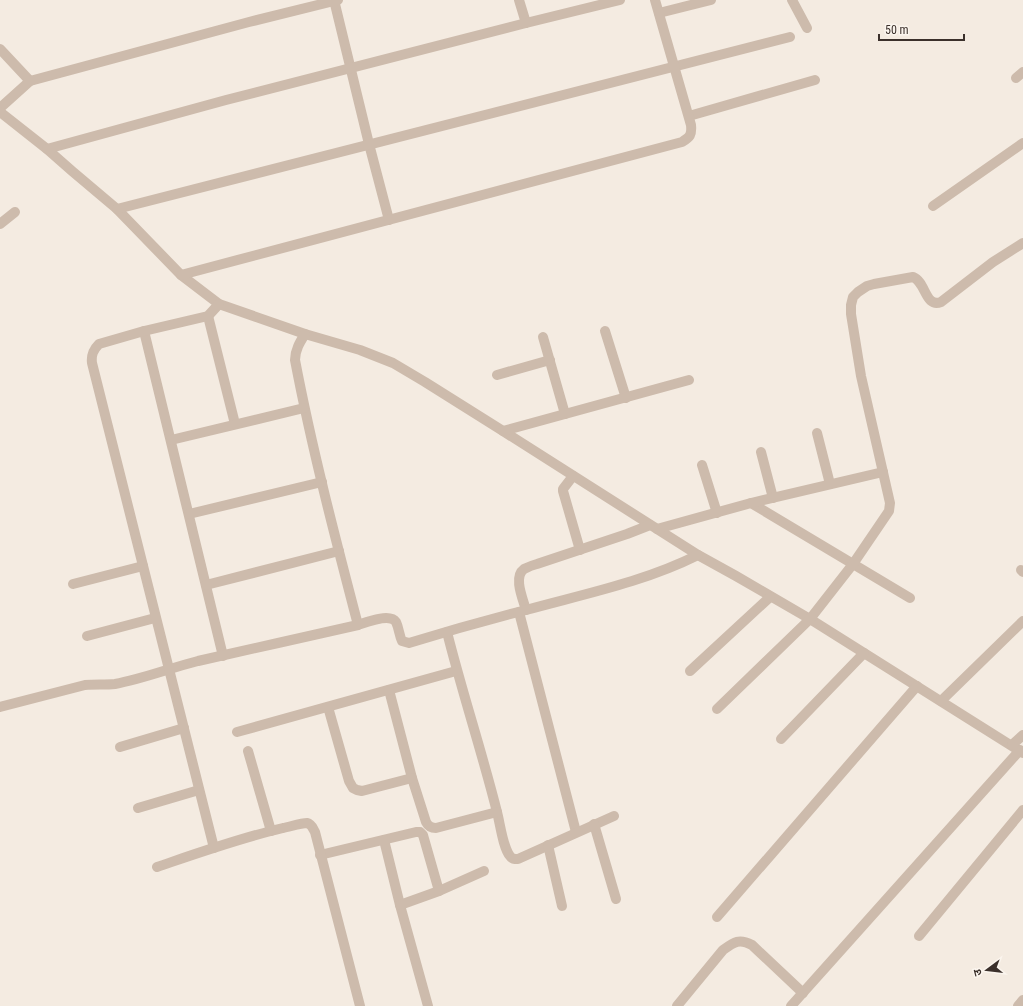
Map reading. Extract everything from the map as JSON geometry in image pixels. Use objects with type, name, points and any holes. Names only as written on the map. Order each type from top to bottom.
[{"type":"street","points":[[0,108],[30,81],[335,0],[369,144],[389,220]]},
{"type":"street","points":[[519,0],[526,23]]},
{"type":"street","points":[[47,149],[226,100],[620,0]]},
{"type":"street","points":[[181,275],[676,145],[682,142],[689,137],[692,132],[689,116],[655,0]]},
{"type":"street","points":[[659,13],[710,0]]},
{"type":"street","points":[[792,0],[807,28]]},
{"type":"street","points":[[117,209],[790,37]]},
{"type":"street","points":[[0,49],[30,81]]},
{"type":"street","points":[[689,116],[815,80]]},
{"type":"street","points":[[0,112],[47,149],[117,209],[181,275],[218,304],[305,334],[360,350],[393,363],[698,555],[810,619],[1018,749]]},
{"type":"street","points":[[933,206],[1023,143]]},
{"type":"street","points":[[0,224],[15,212]]},
{"type":"street","points":[[718,709],[810,619],[853,564],[890,511],[890,503],[861,376],[851,314],[853,297],[866,286],[914,277],[919,280],[931,302],[938,303],[993,262],[1023,243]]},
{"type":"street","points":[[214,848],[155,618],[91,358],[95,348],[99,344],[144,331],[208,316],[218,304]]},
{"type":"street","points":[[208,316],[235,424]]},
{"type":"street","points":[[144,331],[223,656]]},
{"type":"street","points":[[605,331],[626,398]]},
{"type":"street","points":[[305,334],[297,349],[295,360],[304,408],[358,625]]},
{"type":"street","points":[[543,337],[564,414]]},
{"type":"street","points":[[497,375],[550,360]]},
{"type":"street","points":[[503,431],[689,380]]},
{"type":"street","points":[[171,440],[304,408]]},
{"type":"street","points":[[817,433],[830,484]]},
{"type":"street","points":[[761,452],[773,498]]},
{"type":"street","points":[[702,464],[717,513]]},
{"type":"street","points":[[576,832],[523,611],[519,583],[521,572],[529,567],[627,534],[883,472]]},
{"type":"street","points":[[573,476],[562,491],[580,550]]},
{"type":"street","points":[[189,514],[322,482]]},
{"type":"street","points":[[752,503],[910,598]]},
{"type":"street","points":[[206,585],[339,551]]},
{"type":"street","points":[[0,707],[85,685],[115,684],[196,662],[380,619],[393,619],[402,641],[409,643],[644,578],[698,555]]},
{"type":"street","points":[[73,584],[143,566]]},
{"type":"street","points":[[690,671],[770,597]]},
{"type":"street","points":[[87,636],[155,618]]},
{"type":"street","points":[[941,701],[1023,621]]},
{"type":"street","points":[[447,632],[456,671],[509,856],[512,859],[518,859],[614,816]]},
{"type":"street","points":[[781,739],[864,653]]},
{"type":"street","points":[[237,732],[456,671]]},
{"type":"street","points":[[716,917],[917,686]]},
{"type":"street","points":[[389,690],[412,778],[428,826],[436,828],[497,812]]},
{"type":"street","points":[[328,707],[347,774],[353,788],[362,792],[412,778]]},
{"type":"street","points":[[120,747],[184,728]]},
{"type":"street","points":[[791,1006],[1018,749],[1023,735]]},
{"type":"street","points":[[248,751],[271,831]]},
{"type":"street","points":[[138,808],[200,790]]},
{"type":"street","points":[[919,936],[1023,810]]},
{"type":"street","points":[[157,867],[271,831],[300,824],[310,824],[315,832],[360,1006]]},
{"type":"street","points":[[594,824],[616,899]]},
{"type":"street","points":[[320,855],[419,831],[422,833],[439,891]]},
{"type":"street","points":[[384,840],[428,1006]]},
{"type":"street","points":[[548,846],[562,906]]},
{"type":"street","points":[[400,905],[439,891],[484,870]]},
{"type":"street","points":[[677,1006],[723,950],[738,941],[746,942],[752,945],[803,993]]},
{"type":"street","points":[[1018,1006],[1023,1000]]}]
